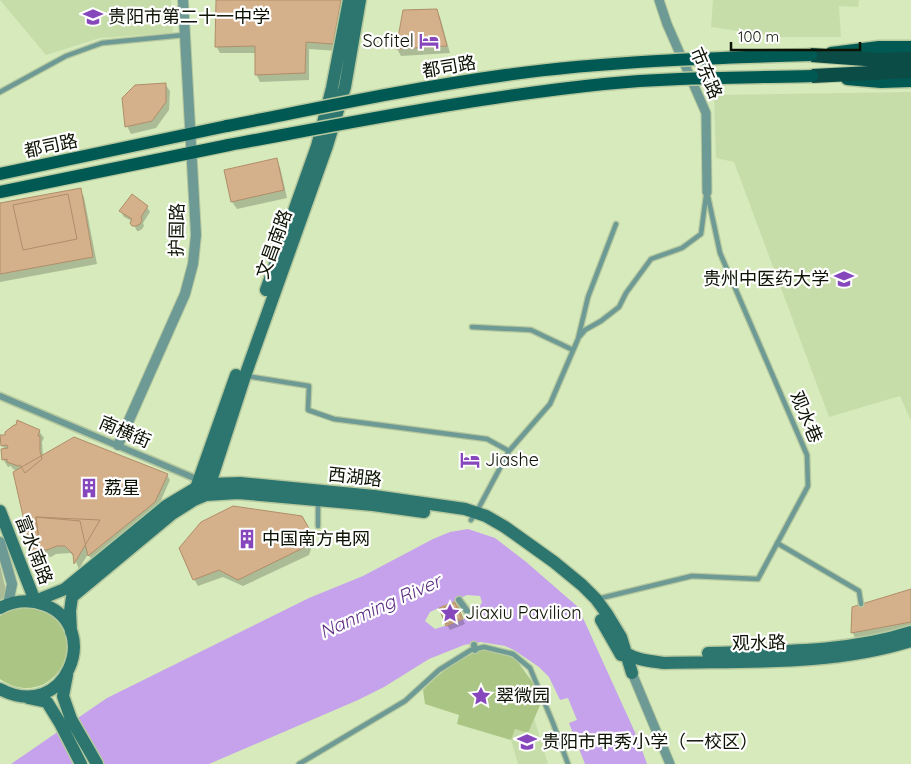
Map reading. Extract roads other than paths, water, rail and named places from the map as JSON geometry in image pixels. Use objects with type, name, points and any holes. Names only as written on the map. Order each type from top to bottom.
[{"type":"highway","points":[[811,55],[879,60],[911,59]]},
{"type":"highway","points":[[812,76],[911,71]]},
{"type":"main road","name":"文昌南路","points":[[203,487],[317,146],[332,88],[349,0]]},
{"type":"main road","name":"文昌南路","points":[[203,487],[245,376],[327,146],[345,87],[360,0]]},
{"type":"main road","name":"都司路","points":[[0,174],[226,126],[398,93],[506,75],[603,65],[702,58],[811,55],[879,47],[911,47]]},
{"type":"main road","name":"都司路","points":[[0,192],[229,144],[495,97],[587,86],[702,79],[812,76],[880,82],[911,81]]},
{"type":"main road","name":"西湖路","points":[[4,606],[22,600],[35,601],[65,589],[166,506],[203,487],[240,483],[374,496],[464,509],[484,524],[501,532],[578,591],[617,639]]},
{"type":"main road","name":"西湖路","points":[[203,487],[238,493],[486,516],[505,527],[554,562],[596,599],[607,614],[632,672]]},
{"type":"main road","name":"西湖路","points":[[66,721],[63,696],[73,659],[74,645],[70,611],[72,597],[172,514],[194,500],[203,487]]},
{"type":"main road","name":"富水南路","points":[[0,511],[35,601]]},
{"type":"main road","points":[[35,601],[50,607],[63,618],[71,632]]},
{"type":"main road","name":"观水路","points":[[617,639],[646,652],[662,654],[813,650],[856,645],[911,632]]},
{"type":"main road","name":"观水路","points":[[617,639],[625,652],[643,660],[664,663],[804,659],[858,655],[911,641]]},
{"type":"main road","name":"西湖路","points":[[625,652],[632,672]]},
{"type":"main road","points":[[23,697],[36,696],[49,691],[60,683],[68,672]]},
{"type":"main road","points":[[0,689],[9,694],[47,702],[66,721],[97,764]]},
{"type":"main road","points":[[66,721],[81,764]]},
{"type":"street","name":"护国路","points":[[118,445],[185,294],[193,264],[196,235],[183,0]]},
{"type":"street","name":"市东路","points":[[659,0],[667,24],[706,113],[707,192]]},
{"type":"street","name":"南横街","points":[[0,396],[118,445],[203,487]]},
{"type":"street","name":"富水南路","points":[[0,542],[12,584],[4,606]]},
{"type":"street","points":[[459,600],[467,611]]},
{"type":"street","name":"西湖路","points":[[632,672],[670,764]]},
{"type":"lane","points":[[0,92],[66,56],[102,42],[185,35]]},
{"type":"lane","points":[[578,338],[585,330],[620,307],[626,293],[652,259],[682,248],[702,234],[707,192]]},
{"type":"lane","name":"观水巷","points":[[596,599],[692,576],[758,578],[808,486],[807,455],[720,253],[707,192]]},
{"type":"lane","points":[[473,516],[508,451],[550,404],[578,338],[588,297],[616,224]]},
{"type":"lane","points":[[472,327],[532,330],[573,350]]},
{"type":"lane","points":[[245,376],[309,386],[308,410],[334,419],[487,439],[508,451]]},
{"type":"lane","points":[[318,500],[318,526]]},
{"type":"lane","points":[[777,543],[859,590],[860,604]]},
{"type":"lane","points":[[299,764],[405,701],[439,670],[474,648],[484,647],[513,654],[530,668],[568,764]]},
{"type":"water","name":"Nanming River","points":[[468,529],[495,538],[578,607],[638,739],[647,764],[585,764],[569,723],[577,720],[568,698],[560,700],[549,677],[539,667],[514,650],[505,646],[481,642],[464,645],[429,659],[384,687],[358,700],[209,764],[11,764],[107,698],[309,598],[363,576],[450,532]],"holes":[[[467,595],[480,596],[482,602],[479,608],[462,620],[435,629],[425,621],[430,612]]]},
{"type":"place","name":"贵阳市第二十一中学","points":[[93,17]]},
{"type":"place","name":"Sofitel","points":[[429,41]]},
{"type":"place","name":"贵州中医药大学","points":[[844,279]]},
{"type":"place","name":"Jiashe","points":[[470,460]]},
{"type":"place","name":"荔星","points":[[89,488]]},
{"type":"place","name":"中国南方电网","points":[[247,539]]},
{"type":"place","name":"Jiaxiu Pavilion","points":[[450,613]]},
{"type":"place","name":"翠微园","points":[[481,696]]},
{"type":"place","name":"贵阳市甲秀小学（一校区）","points":[[527,742]]}]
